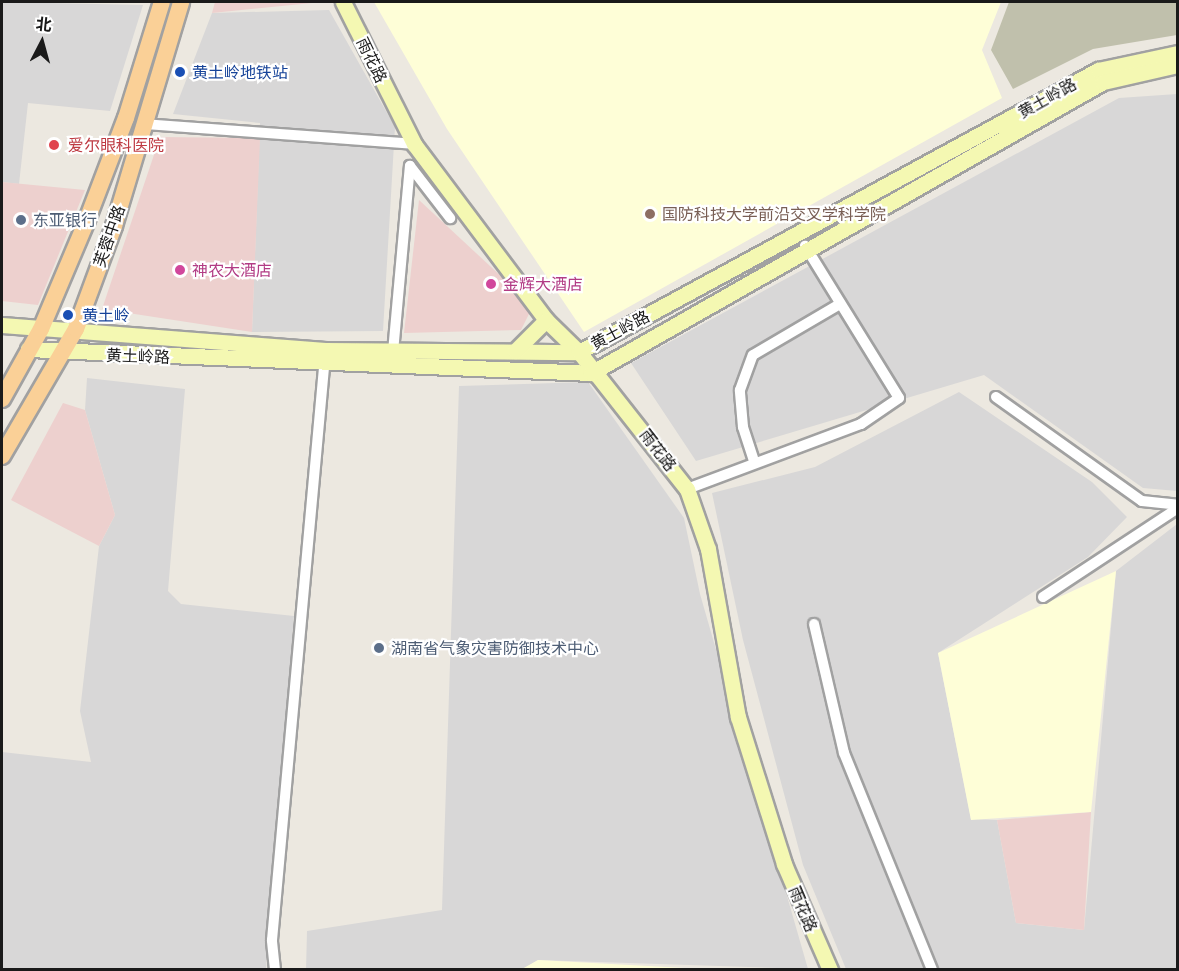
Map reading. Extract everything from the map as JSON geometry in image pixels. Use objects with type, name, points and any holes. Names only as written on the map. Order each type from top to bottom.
[{"type":"main road","name":"芙蓉中路","points":[[2,399],[41,329],[126,118],[162,2]]},
{"type":"main road","name":"芙蓉中路","points":[[2,456],[76,329],[144,124],[181,2]]},
{"type":"street","name":"雨花路","points":[[343,2],[414,144],[546,320],[579,352],[591,373],[687,489],[708,549],[738,717],[784,864],[830,969]]},
{"type":"street","name":"黄土岭路","points":[[28,349],[62,353],[325,356],[393,352],[579,352],[1098,70],[1178,53]]},
{"type":"street","name":"黄土岭路","points":[[2,325],[41,329],[76,329],[325,356],[591,373],[805,246],[1103,82],[1178,65]]},
{"type":"street","points":[[144,124],[414,144]]},
{"type":"street","points":[[393,352],[410,165],[450,218]]},
{"type":"street","points":[[687,489],[754,461],[861,424],[899,398],[805,246]]},
{"type":"street","points":[[754,461],[742,427],[740,390],[753,355],[840,304]]},
{"type":"street","points":[[515,351],[546,320]]},
{"type":"street","points":[[275,969],[272,940],[325,356]]},
{"type":"street","points":[[996,397],[1142,501],[1178,506]]},
{"type":"street","points":[[1043,597],[1178,506]]},
{"type":"street","points":[[814,624],[844,753],[933,969]]},
{"type":"shaded area","points":[[2,2],[143,5],[110,111],[28,103],[19,184],[2,182]]},
{"type":"shaded area","points":[[215,2],[322,2],[212,13]]},
{"type":"shaded area","name":"国防科技大学前沿交叉学科学院","points":[[374,2],[1001,2],[982,50],[1002,98],[584,332],[447,129]]},
{"type":"shaded area","points":[[1009,2],[1177,2],[1177,35],[1093,49],[1013,89],[991,50]]},
{"type":"shaded area","points":[[329,10],[395,127],[383,331],[252,332],[260,123],[173,114],[212,13]]},
{"type":"shaded area","points":[[1177,94],[1177,491],[1143,488],[984,375],[696,461],[631,363],[1119,98]]},
{"type":"shaded area","points":[[160,137],[260,138],[252,332],[102,309]]},
{"type":"shaded area","points":[[2,182],[85,190],[38,305],[2,301]]},
{"type":"shaded area","points":[[419,200],[533,306],[521,330],[404,333]]},
{"type":"shaded area","points":[[87,378],[185,389],[168,591],[181,604],[294,616],[266,969],[2,970],[2,752],[91,762],[80,711],[99,546],[115,515],[85,410]]},
{"type":"shaded area","points":[[588,382],[684,518],[700,594],[808,969],[538,960],[522,970],[306,970],[307,931],[442,910],[459,386]]},
{"type":"shaded area","points":[[959,392],[1092,482],[1127,517],[1088,557],[938,653],[971,819],[997,820],[1016,923],[1084,930],[1116,571],[1177,524],[1177,969],[846,969],[803,865],[743,640],[712,493],[815,467]]},
{"type":"shaded area","points":[[63,403],[85,410],[115,515],[99,546],[11,500]]},
{"type":"shaded area","points":[[1116,571],[1091,812],[971,820],[938,653]]},
{"type":"shaded area","points":[[1091,812],[1084,930],[1016,923],[997,820]]},
{"type":"shaded area","points":[[538,960],[703,969],[522,969]]},
{"type":"place","name":"黄土岭地铁站","points":[[180,72]]},
{"type":"place","name":"爱尔眼科医院","points":[[54,145]]},
{"type":"place","name":"国防科技大学前沿交叉学科学院","points":[[650,214]]},
{"type":"place","name":"东亚银行","points":[[21,220]]},
{"type":"place","name":"神农大酒店","points":[[180,270]]},
{"type":"place","name":"金辉大酒店","points":[[491,284]]},
{"type":"place","name":"黄土岭","points":[[68,315]]},
{"type":"place","name":"湖南省气象灾害防御技术中心","points":[[379,648]]}]
